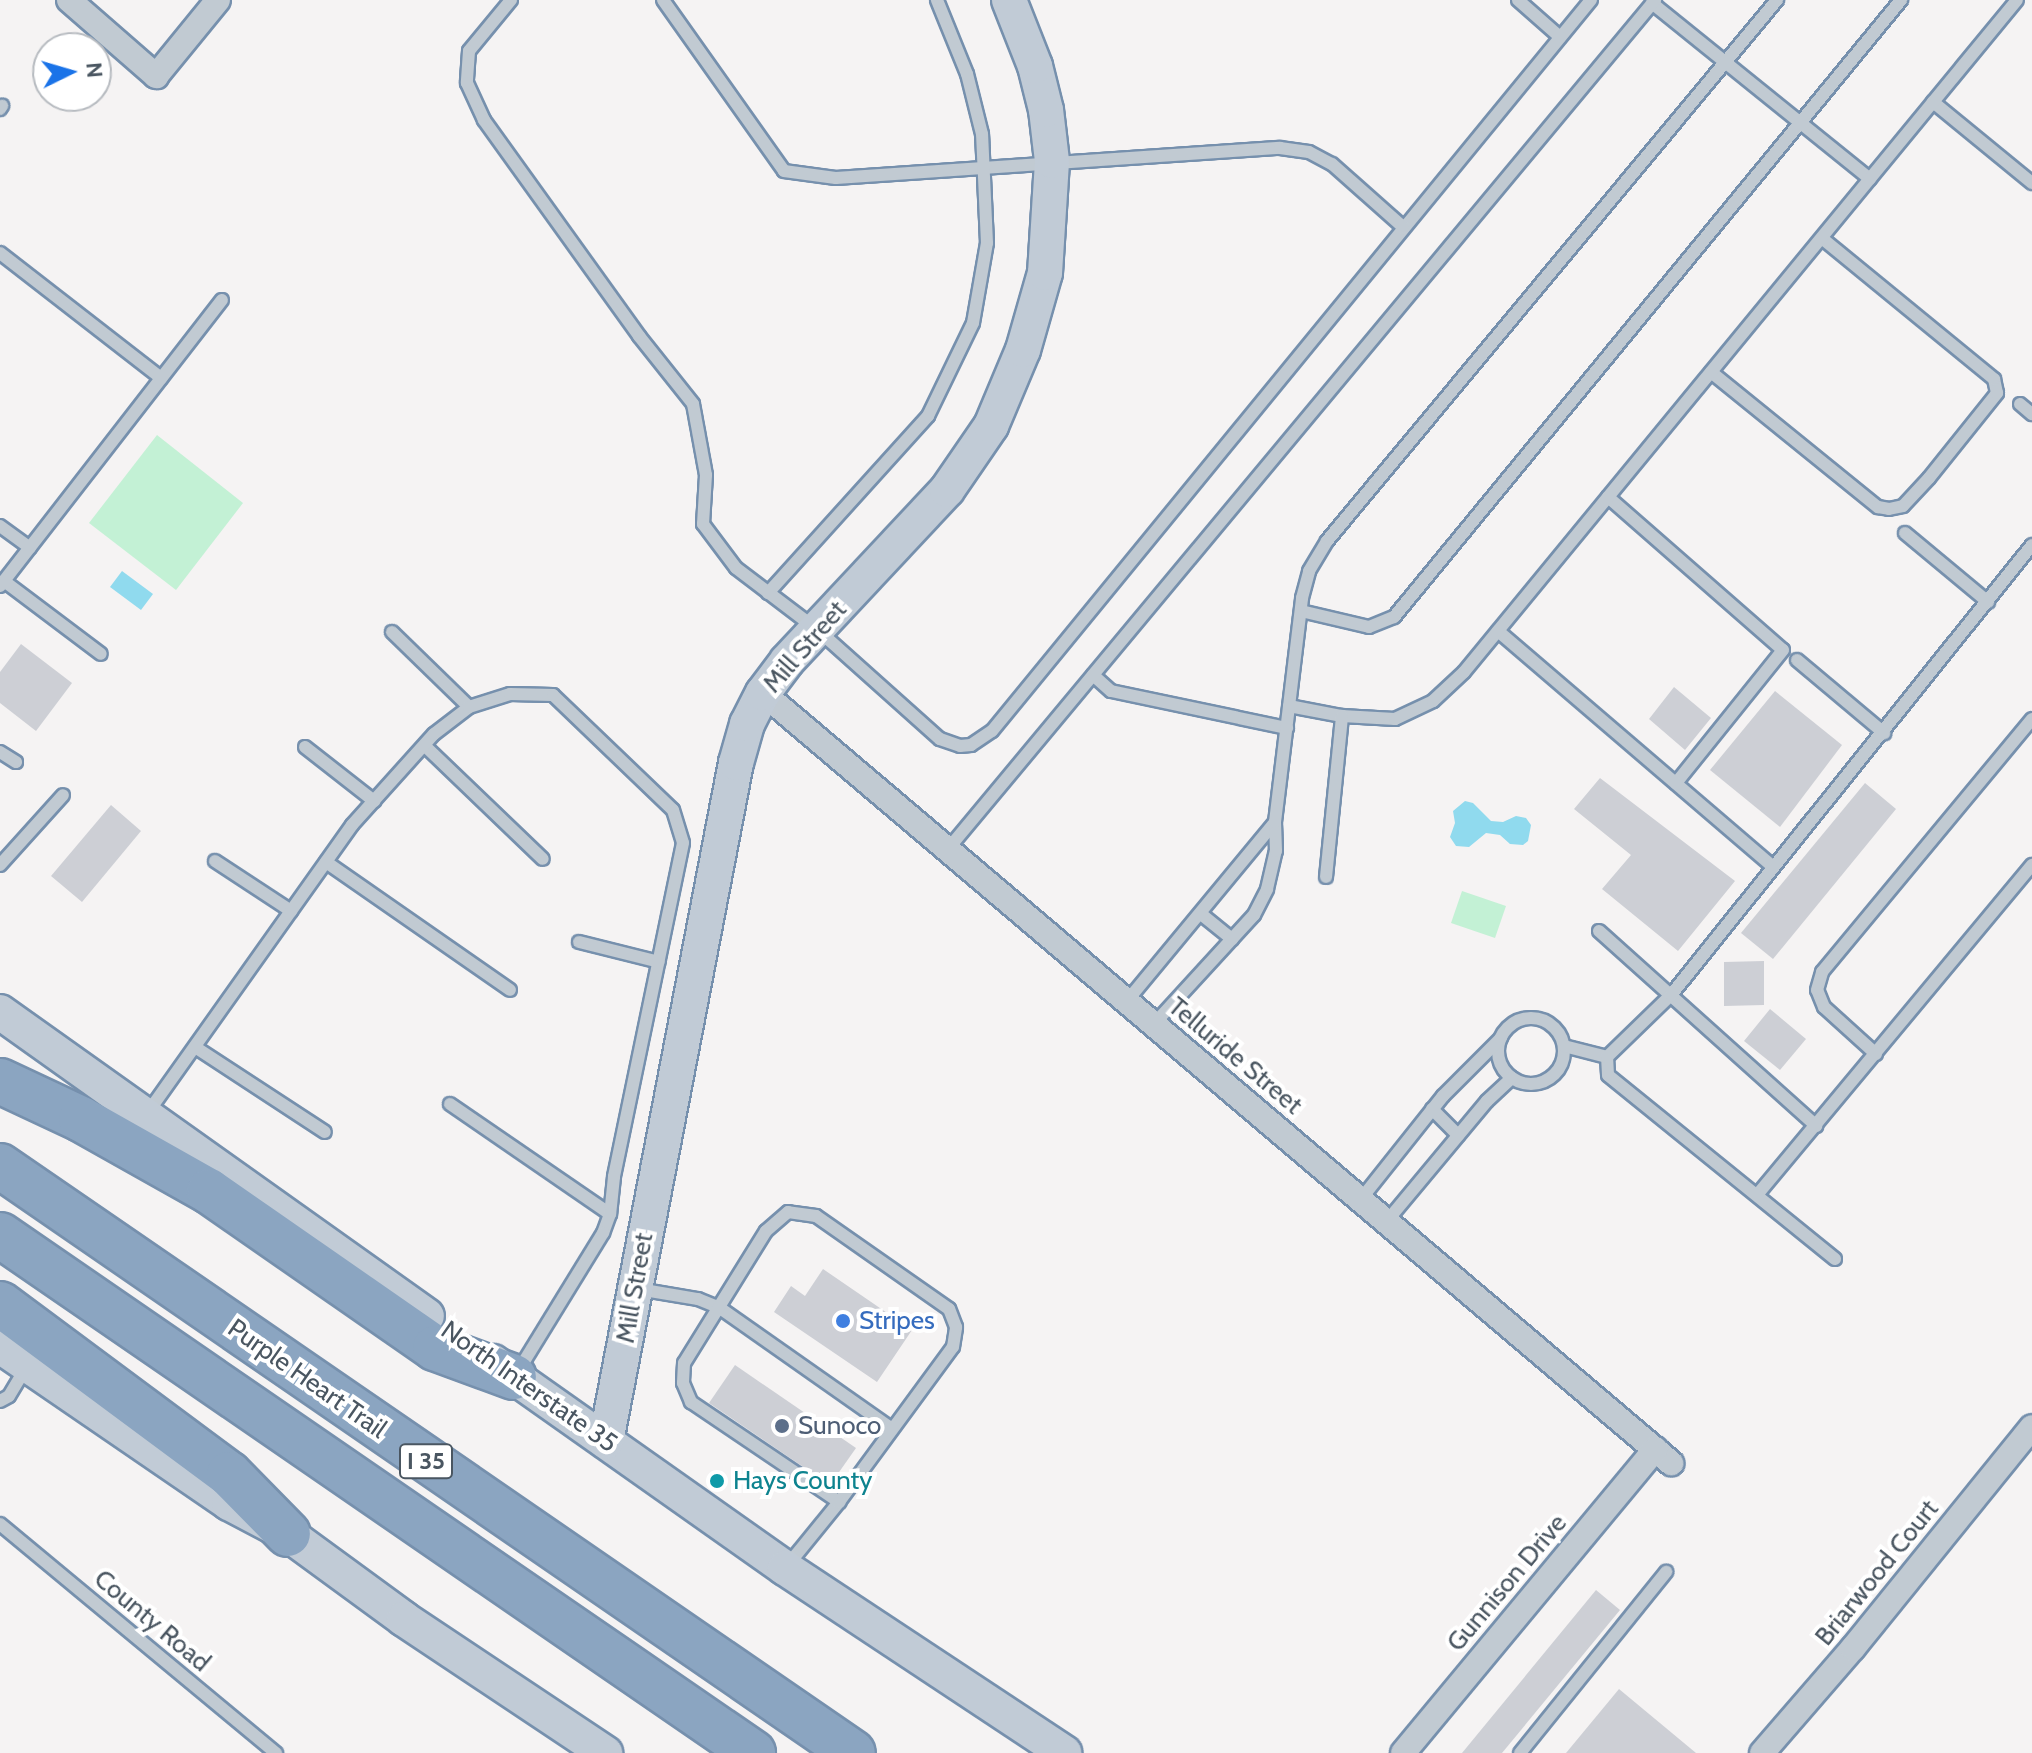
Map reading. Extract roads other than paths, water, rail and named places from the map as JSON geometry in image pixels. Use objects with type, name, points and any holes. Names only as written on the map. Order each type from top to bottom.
[{"type":"highway","points":[[0,1081],[81,1119],[209,1191],[435,1348],[514,1377]]},
{"type":"highway","name":"Purple Heart Trail","points":[[0,1166],[853,1753]]},
{"type":"highway","name":"I 35","points":[[0,1235],[753,1753]]},
{"type":"highway","points":[[0,1304],[229,1474],[288,1534]]},
{"type":"main road","name":"Mill Street","points":[[606,1441],[736,763],[747,724],[763,693],[787,661],[819,631],[947,490],[991,426],[1023,350],[1045,273],[1052,161],[1046,110],[1035,66],[1009,0]]},
{"type":"main road","name":"North Interstate 35","points":[[0,1012],[785,1568],[1064,1753]]},
{"type":"main road","points":[[14,1356],[229,1503],[288,1534],[404,1619],[605,1753]]},
{"type":"street","points":[[69,0],[156,76],[218,0]]},
{"type":"street","name":"Telluride Street","points":[[763,693],[1663,1456]]},
{"type":"street","name":"Briarwood Court","points":[[1762,1753],[1853,1648],[2032,1427]]},
{"type":"street","name":"Gunnison Drive","points":[[1403,1753],[1663,1456]]},
{"type":"lane","points":[[511,0],[469,51],[467,83],[484,120],[639,336],[693,404],[706,475],[703,524],[736,568],[819,631],[940,739],[960,746],[985,739],[1591,0]]},
{"type":"lane","points":[[663,0],[784,171],[836,178],[1280,148],[1309,152],[1332,164],[1403,227]]},
{"type":"lane","points":[[768,593],[928,416],[973,323],[987,243],[985,167],[967,74],[937,0]]},
{"type":"lane","points":[[1518,0],[1560,37]]},
{"type":"lane","points":[[1154,1024],[1254,915],[1267,889],[1276,851],[1275,822],[1301,611],[1309,571],[1327,541],[1777,0]]},
{"type":"lane","points":[[1301,611],[1369,627],[1394,617],[1901,0]]},
{"type":"lane","points":[[1289,706],[1342,716],[1395,719],[1433,701],[1464,672],[2017,0]]},
{"type":"lane","points":[[948,849],[1654,1],[1870,179]]},
{"type":"lane","points":[[1933,102],[2032,183]]},
{"type":"lane","points":[[1711,372],[1878,507],[1889,509],[1903,506],[1929,478],[1997,393],[1994,379],[1822,238]]},
{"type":"lane","points":[[0,253],[161,378]]},
{"type":"lane","points":[[101,654],[2,584],[222,300]]},
{"type":"lane","points":[[2020,404],[2032,414]]},
{"type":"lane","points":[[1608,497],[1783,650],[1676,783]]},
{"type":"lane","points":[[0,526],[30,548]]},
{"type":"lane","points":[[1905,533],[1988,602]]},
{"type":"lane","points":[[1835,1259],[1608,1075],[1607,1057],[1671,995],[2032,545]]},
{"type":"lane","points":[[1498,631],[1772,866]]},
{"type":"lane","points":[[392,632],[469,707]]},
{"type":"lane","points":[[1797,660],[1884,733]]},
{"type":"lane","points":[[1093,675],[1111,691],[1287,728]]},
{"type":"lane","points":[[145,1117],[326,862],[374,801],[452,718],[469,707],[510,694],[553,695],[673,810],[683,843],[614,1177],[610,1214],[603,1233],[514,1377]]},
{"type":"lane","points":[[1326,877],[1342,716]]},
{"type":"lane","points":[[1876,1054],[1824,1007],[1817,990],[1822,972],[2032,719]]},
{"type":"lane","points":[[425,746],[543,859]]},
{"type":"lane","points":[[305,747],[374,801]]},
{"type":"lane","points":[[0,752],[16,762]]},
{"type":"lane","points":[[0,865],[63,795]]},
{"type":"lane","points":[[1127,1001],[1275,822]]},
{"type":"lane","points":[[215,861],[291,911]]},
{"type":"lane","points":[[326,862],[510,990]]},
{"type":"lane","points":[[1757,1195],[2032,865]]},
{"type":"lane","points":[[1201,914],[1232,939]]},
{"type":"lane","points":[[1599,931],[1816,1126]]},
{"type":"lane","points":[[579,942],[659,962]]},
{"type":"lane","points":[[1361,1199],[1432,1109],[1518,1020],[1542,1019],[1552,1025],[1564,1046],[1564,1059],[1549,1080],[1524,1084],[1512,1078],[1499,1060],[1501,1038]]},
{"type":"lane","points":[[1564,1046],[1607,1057]]},
{"type":"lane","points":[[195,1047],[325,1132]]},
{"type":"lane","points":[[1387,1221],[1487,1101],[1512,1078]]},
{"type":"lane","points":[[450,1104],[610,1214]]},
{"type":"lane","points":[[1432,1109],[1458,1135]]},
{"type":"lane","points":[[785,1568],[839,1502],[953,1347],[956,1327],[949,1309],[816,1216],[788,1212],[766,1231],[684,1363],[683,1383],[691,1402],[839,1502]]},
{"type":"lane","points":[[633,1289],[698,1299],[720,1308],[891,1428]]},
{"type":"lane","points":[[0,1401],[9,1396],[14,1356]]},
{"type":"lane","name":"County Road","points":[[0,1524],[276,1753]]},
{"type":"lane","points":[[1520,1753],[1666,1572]]},
{"type":"water","points":[[122,571],[153,594],[141,610],[110,587]]},
{"type":"water","points":[[1465,801],[1473,803],[1491,821],[1503,822],[1516,816],[1526,818],[1531,825],[1528,841],[1523,845],[1510,844],[1500,835],[1486,833],[1469,847],[1456,846],[1450,837],[1455,823],[1453,811]]},
{"type":"place","name":"Stripes","points":[[843,1321]]},
{"type":"place","name":"Sunoco","points":[[782,1426]]},
{"type":"place","name":"Hays County","points":[[717,1481]]}]
